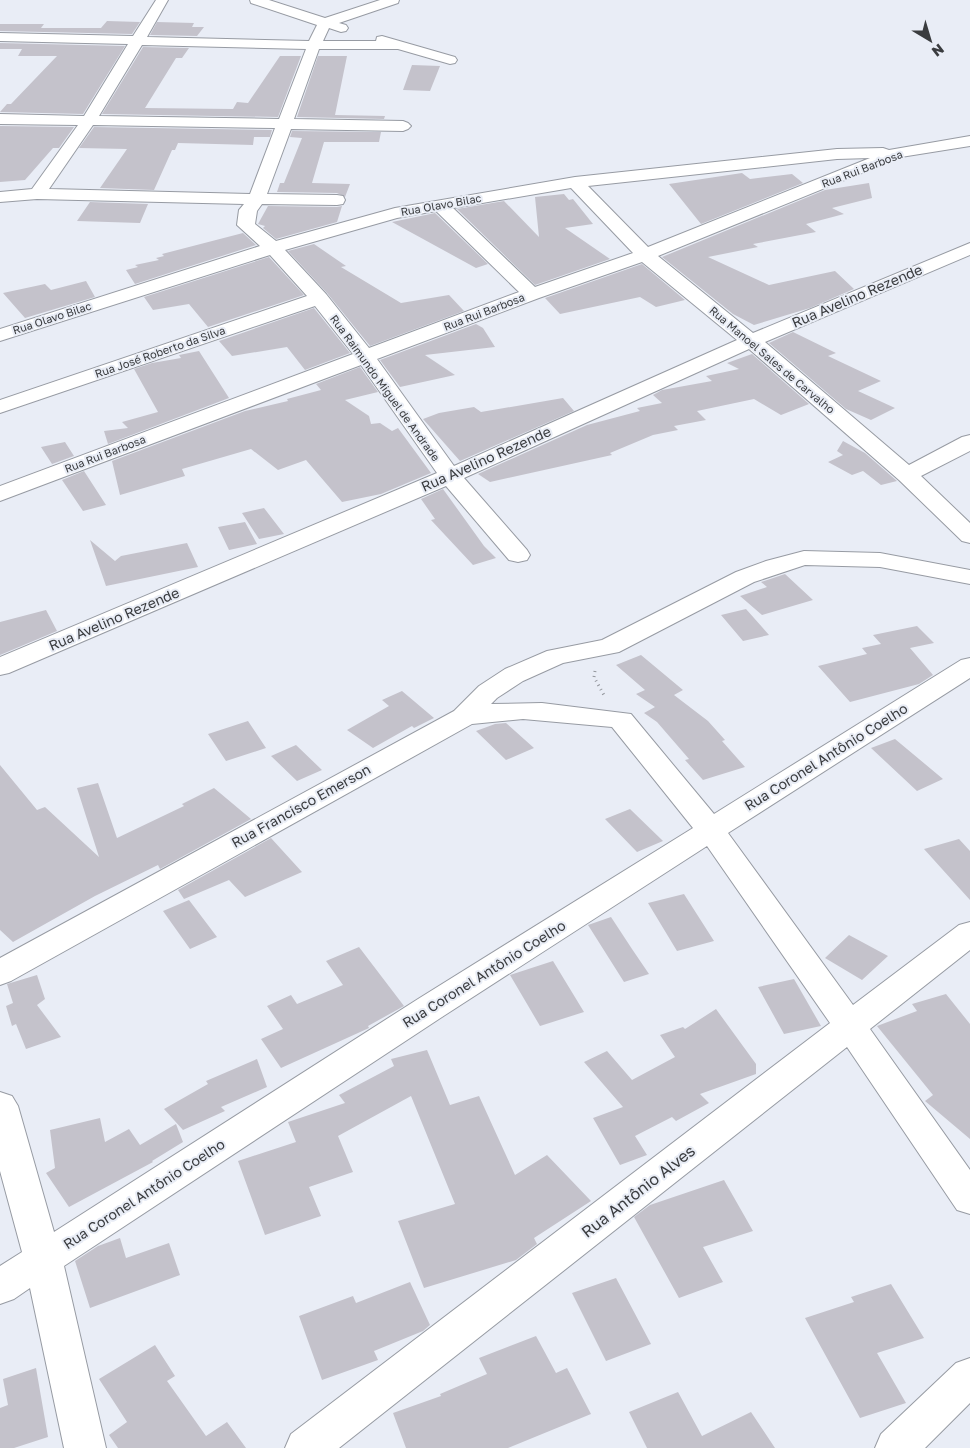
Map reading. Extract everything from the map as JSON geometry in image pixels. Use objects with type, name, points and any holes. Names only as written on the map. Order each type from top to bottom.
[{"type":"street","points":[[37,194],[89,120],[162,0]]},
{"type":"street","points":[[256,0],[325,23],[450,60]]},
{"type":"street","points":[[257,198],[314,45],[325,23],[393,0]]},
{"type":"street","points":[[0,37],[314,45],[398,45]]},
{"type":"street","points":[[0,119],[286,122],[403,126]]},
{"type":"street","name":"Rua Rui Barbosa","points":[[0,494],[532,294],[645,255],[897,153],[970,141]]},
{"type":"street","name":"Rua Olavo Bilac","points":[[0,335],[273,248],[369,220],[439,204],[575,182],[837,154],[897,153]]},
{"type":"street","name":"Rua Manoel Sales de Carvalho","points":[[575,182],[645,255],[751,341],[907,475],[970,536]]},
{"type":"street","points":[[0,197],[37,194],[145,198],[337,200]]},
{"type":"street","name":"Rua Raimundo Miguel de Andrade","points":[[257,198],[248,210],[246,225],[273,248],[319,298],[365,357],[450,476],[518,556]]},
{"type":"street","points":[[439,204],[532,294]]},
{"type":"street","name":"Rua Avelino Rezende","points":[[0,667],[450,476],[751,341],[970,248]]},
{"type":"street","name":"Rua José Roberto da Silva","points":[[0,407],[319,298]]},
{"type":"street","points":[[907,475],[970,442]]},
{"type":"street","points":[[464,717],[488,692],[514,675],[556,657],[610,646],[745,577],[804,558],[880,560],[970,577]]},
{"type":"street","name":"Rua Coronel Antônio Coelho","points":[[0,1287],[430,1008],[970,666]]},
{"type":"street","name":"Rua Francisco Emerson","points":[[0,973],[464,717],[484,713],[525,710],[621,720]]},
{"type":"street","points":[[621,720],[711,830],[970,1199]]},
{"type":"street","name":"Rua Antônio Alves","points":[[306,1448],[970,933]]},
{"type":"street","points":[[0,1106],[43,1260],[85,1448]]},
{"type":"street","points":[[896,1448],[970,1376]]},
{"type":"path","points":[[610,646],[595,664],[594,677],[599,688],[621,720]]},
{"type":"building","points":[[107,21],[140,22],[132,34],[0,31],[0,24],[44,24],[41,28],[101,28]]},
{"type":"building","points":[[157,22],[194,23],[192,27],[204,27],[197,36],[150,35]]},
{"type":"building","points":[[0,43],[125,46],[83,114],[0,112],[7,104],[11,104],[57,56],[18,56],[22,49],[0,49]]},
{"type":"building","points":[[143,47],[189,48],[182,58],[176,58],[145,108],[233,109],[237,102],[248,103],[280,56],[301,56],[278,117],[102,114]]},
{"type":"building","points":[[318,56],[347,56],[335,115],[385,116],[384,119],[297,117]]},
{"type":"building","points":[[412,65],[440,66],[430,91],[403,90]]},
{"type":"building","points":[[0,126],[74,127],[59,148],[53,148],[25,180],[0,182]]},
{"type":"building","points":[[94,127],[272,130],[270,137],[254,137],[253,145],[178,143],[175,150],[172,150],[154,190],[100,188],[127,149],[79,148]]},
{"type":"building","points":[[292,131],[381,132],[379,142],[324,142],[312,183],[350,184],[345,197],[337,193],[277,192],[280,183],[284,183],[302,138],[290,137]]},
{"type":"building","points":[[742,173],[750,179],[792,174],[803,183],[701,224],[669,184]]},
{"type":"building","points":[[869,183],[872,198],[832,208],[844,214],[806,224],[816,232],[753,244],[758,247],[708,257],[769,285],[835,271],[854,289],[810,308],[754,325],[733,314],[662,257],[825,190]]},
{"type":"building","points":[[564,194],[569,200],[573,199],[593,224],[565,228],[610,259],[535,285],[457,209],[504,201],[539,237],[535,197]]},
{"type":"building","points":[[90,202],[148,204],[140,223],[77,221]]},
{"type":"building","points":[[268,206],[342,206],[337,222],[276,239],[263,228],[265,226],[258,224]]},
{"type":"building","points":[[435,213],[488,264],[476,268],[392,222]]},
{"type":"building","points":[[243,233],[256,245],[135,284],[126,270],[138,267],[135,265],[159,260],[156,258],[164,256],[162,254]]},
{"type":"building","points":[[314,244],[346,266],[341,267],[401,303],[449,295],[464,311],[370,346],[327,293],[288,251]]},
{"type":"building","points":[[269,257],[304,295],[208,327],[189,304],[153,310],[144,297]]},
{"type":"building","points":[[642,264],[685,300],[656,307],[640,297],[560,314],[545,298]]},
{"type":"building","points":[[86,281],[95,297],[25,318],[3,293],[45,284],[51,290]]},
{"type":"building","points":[[314,308],[350,353],[305,370],[287,347],[232,356],[219,341]]},
{"type":"building","points":[[476,324],[483,328],[495,347],[425,355],[455,375],[400,387],[380,360]]},
{"type":"building","points":[[793,332],[836,353],[828,356],[881,381],[858,391],[895,408],[871,420],[846,409],[769,343]]},
{"type":"building","points":[[199,351],[229,398],[108,444],[104,431],[128,428],[122,422],[158,412],[134,369],[152,363],[181,358],[179,355]]},
{"type":"building","points":[[752,354],[809,404],[781,415],[754,399],[697,411],[706,420],[674,426],[678,430],[653,435],[610,453],[612,455],[490,482],[478,474],[587,425],[640,411],[637,408],[662,403],[653,395],[662,390],[712,381],[706,376],[739,369],[727,363]]},
{"type":"building","points":[[360,367],[378,392],[345,400],[369,416],[371,424],[380,423],[392,431],[398,428],[431,473],[381,494],[342,502],[306,460],[278,470],[251,449],[182,469],[185,476],[120,495],[112,461],[245,411],[288,401],[287,399],[321,390],[316,384]]},
{"type":"building","points":[[563,398],[574,411],[460,461],[423,419],[439,413],[474,407],[481,412]]},
{"type":"building","points":[[843,441],[865,453],[897,481],[881,485],[863,471],[852,475],[828,462],[843,455],[837,451]]},
{"type":"building","points":[[65,442],[74,456],[52,464],[41,447]]},
{"type":"building","points":[[84,471],[106,505],[83,511],[62,480]]},
{"type":"building","points":[[443,489],[484,546],[496,558],[473,565],[431,520],[435,519],[421,499]]},
{"type":"building","points":[[264,508],[284,534],[259,539],[242,513]]},
{"type":"building","points":[[245,522],[257,544],[229,550],[218,527]]},
{"type":"building","points":[[90,540],[115,561],[121,556],[187,543],[198,567],[106,586]]},
{"type":"building","points":[[785,574],[813,600],[762,615],[740,596],[767,587],[761,582]]},
{"type":"building","points":[[746,609],[769,635],[743,641],[721,615]]},
{"type":"building","points":[[46,610],[57,631],[0,655],[0,622]]},
{"type":"building","points":[[917,626],[934,643],[910,648],[933,675],[919,684],[850,702],[818,666],[867,654],[862,648],[881,644],[873,635]]},
{"type":"building","points":[[641,655],[683,690],[674,695],[708,721],[725,740],[722,741],[745,767],[703,780],[685,760],[689,759],[657,722],[644,713],[655,707],[636,694],[645,690],[616,665]]},
{"type":"building","points":[[402,691],[434,718],[414,728],[412,726],[373,748],[347,730],[389,706],[382,700]]},
{"type":"building","points":[[248,721],[266,748],[226,761],[208,734]]},
{"type":"building","points":[[506,723],[534,748],[506,760],[476,731],[495,724]]},
{"type":"building","points":[[895,739],[943,779],[917,791],[871,748]]},
{"type":"building","points":[[296,745],[322,770],[297,781],[271,756]]},
{"type":"building","points":[[0,765],[37,810],[45,807],[99,857],[77,788],[98,783],[117,838],[184,806],[182,804],[214,788],[251,819],[160,869],[158,865],[95,896],[13,942],[0,930]]},
{"type":"building","points":[[630,809],[663,841],[637,852],[605,819]]},
{"type":"building","points":[[271,838],[302,872],[245,897],[229,880],[184,899],[178,890]]},
{"type":"building","points":[[959,839],[970,851],[970,900],[924,849]]},
{"type":"building","points":[[684,894],[714,941],[677,951],[648,903]]},
{"type":"building","points":[[189,900],[217,937],[190,949],[163,911]]},
{"type":"building","points":[[611,917],[649,974],[624,982],[588,925]]},
{"type":"building","points":[[849,935],[888,956],[862,980],[825,958]]},
{"type":"building","points":[[359,947],[404,1006],[368,1026],[369,1028],[281,1068],[261,1039],[283,1029],[267,1006],[291,995],[297,1004],[343,985],[326,961]]},
{"type":"building","points":[[553,961],[584,1012],[540,1026],[510,975]]},
{"type":"building","points":[[37,975],[45,999],[37,1005],[61,1037],[26,1049],[16,1024],[12,1026],[6,1006],[13,1003],[7,984]]},
{"type":"building","points":[[794,979],[821,1026],[784,1034],[758,987]]},
{"type":"building","points":[[946,994],[970,1024],[970,1139],[925,1101],[933,1095],[877,1026],[917,1011],[912,1004]]},
{"type":"building","points":[[716,1009],[756,1064],[756,1074],[700,1094],[709,1103],[676,1121],[672,1117],[635,1136],[647,1155],[620,1165],[593,1118],[623,1107],[584,1062],[607,1051],[632,1080],[675,1057],[660,1035],[683,1027],[685,1029]]},
{"type":"building","points":[[427,1050],[450,1105],[479,1096],[515,1175],[547,1155],[591,1201],[534,1238],[537,1244],[516,1260],[424,1288],[398,1221],[455,1204],[411,1096],[338,1136],[353,1172],[309,1187],[321,1216],[265,1235],[238,1161],[296,1142],[288,1122],[345,1103],[339,1095],[394,1066],[391,1059]]},
{"type":"building","points":[[257,1059],[267,1087],[221,1107],[225,1111],[183,1130],[164,1109],[208,1084],[206,1081]]},
{"type":"building","points":[[100,1118],[105,1142],[129,1129],[140,1145],[176,1124],[183,1142],[153,1162],[69,1207],[46,1173],[55,1168],[50,1130]]},
{"type":"building","points":[[724,1180],[753,1231],[703,1247],[723,1282],[679,1298],[634,1217],[650,1205]]},
{"type":"building","points":[[120,1238],[126,1258],[169,1243],[180,1275],[90,1308],[75,1261],[98,1246]]},
{"type":"building","points":[[616,1278],[651,1344],[606,1361],[572,1293]]},
{"type":"building","points":[[410,1282],[430,1325],[423,1331],[374,1351],[378,1360],[322,1380],[299,1316],[353,1296],[356,1303]]},
{"type":"building","points":[[891,1284],[924,1338],[877,1353],[906,1403],[860,1418],[805,1318],[854,1302],[851,1297]]},
{"type":"building","points":[[536,1336],[556,1373],[567,1368],[591,1414],[508,1448],[406,1448],[393,1413],[441,1396],[440,1394],[487,1374],[479,1358]]},
{"type":"building","points":[[155,1345],[175,1376],[167,1381],[206,1436],[227,1422],[246,1448],[118,1448],[109,1435],[127,1422],[99,1379]]},
{"type":"building","points":[[36,1368],[48,1437],[14,1448],[0,1448],[0,1408],[8,1405],[3,1379]]},
{"type":"building","points":[[678,1392],[702,1436],[751,1412],[775,1448],[647,1448],[629,1412]]}]
